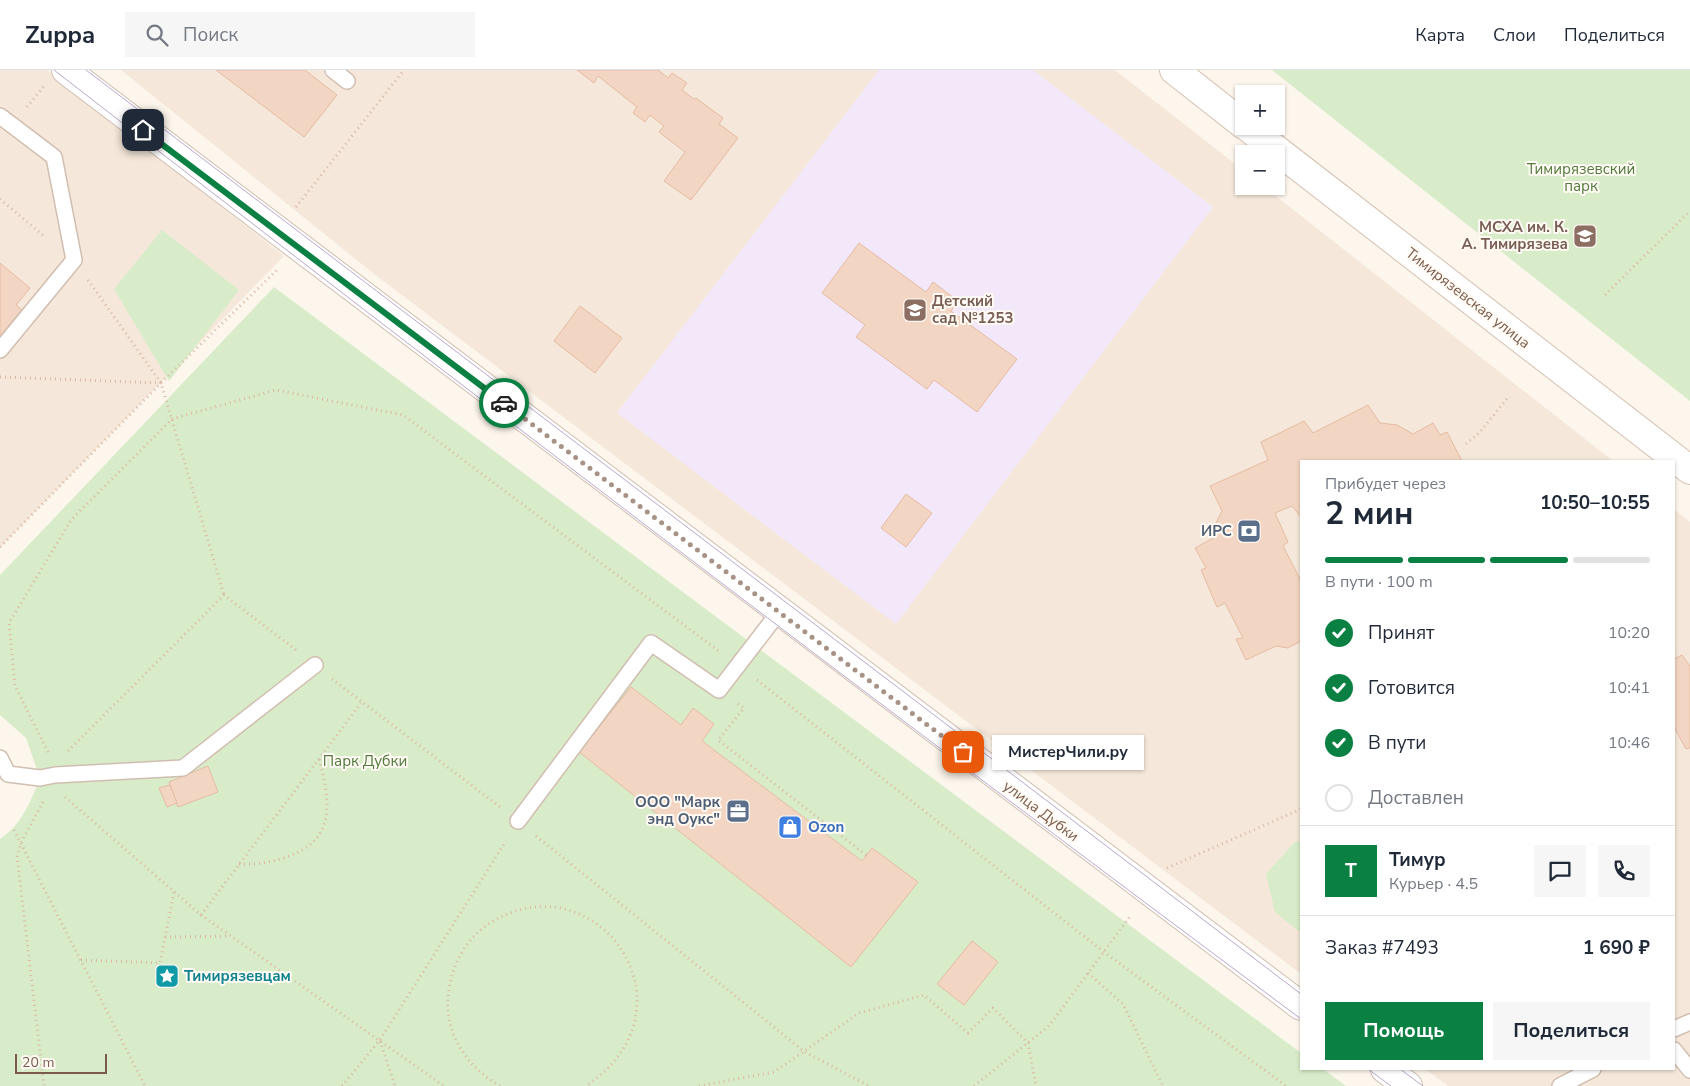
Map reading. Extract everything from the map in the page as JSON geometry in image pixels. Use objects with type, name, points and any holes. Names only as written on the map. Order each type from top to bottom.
[{"type":"street","name":"улица Дубки","points":[[66,70],[1148,892],[1300,1005]]},
{"type":"street","name":"Тимирязевская улица","points":[[1174,70],[1235,117]]},
{"type":"street","name":"Тимирязевская улица","points":[[1258,135],[1690,470]]},
{"type":"street","points":[[1386,1070],[1408,1086]]},
{"type":"lane","points":[[333,70],[347,81]]},
{"type":"lane","points":[[0,116],[54,157],[74,260],[0,350]]},
{"type":"lane","points":[[518,821],[651,643],[719,690],[779,612]]},
{"type":"lane","points":[[0,758],[8,774],[40,778],[53,775],[183,768],[315,665]]},
{"type":"lane","points":[[1675,1029],[1690,1022]]},
{"type":"lane","points":[[1675,1051],[1690,1070]]},
{"type":"lane","points":[[1560,1086],[1592,1070]]},
{"type":"path","points":[[278,231],[404,70]]},
{"type":"path","points":[[0,199],[74,260],[161,383],[224,595],[361,703],[518,821],[805,1052],[869,1086]]},
{"type":"path","points":[[1605,294],[1690,211]]},
{"type":"path","points":[[0,548],[161,383],[301,248]]},
{"type":"path","points":[[0,377],[161,383]]},
{"type":"path","points":[[444,1086],[201,915],[174,892],[53,775],[36,724],[15,686],[9,623],[71,520],[172,419],[276,390],[403,415],[738,665],[1104,952],[1286,1086]]},
{"type":"path","points":[[1466,444],[1480,432],[1509,396]]},
{"type":"path","points":[[44,1086],[17,856],[21,843],[53,775],[224,595]]},
{"type":"path","points":[[719,690],[744,708],[718,740],[866,855]]},
{"type":"path","points":[[201,915],[361,703]]},
{"type":"path","points":[[239,864],[277,860],[304,851],[322,834],[327,818],[327,799],[319,758]]},
{"type":"path","points":[[974,1086],[1049,1026],[1164,870],[1300,809]]},
{"type":"path","points":[[342,1086],[380,1040],[518,821]]},
{"type":"path","points":[[14,830],[145,1086]]},
{"type":"path","points":[[81,960],[160,963],[174,892]]},
{"type":"path","points":[[500,1086],[485,1077],[470,1063],[458,1045],[450,1025],[449,983],[456,963],[467,944],[481,929],[499,917],[519,910],[540,907],[561,909],[581,915],[600,926],[615,941],[627,958],[634,978],[637,999],[636,1020],[629,1040],[618,1059],[603,1074],[586,1086]]},
{"type":"path","points":[[165,937],[231,936]]},
{"type":"path","points":[[1088,973],[1123,1004],[1164,1086]]},
{"type":"path","points":[[699,1086],[774,1072],[859,1013],[924,995],[968,1033],[992,1008],[1028,1043],[1036,1086]]},
{"type":"path","points":[[380,1040],[395,1086]]},
{"type":"shaded area","points":[[0,70],[48,70],[284,256],[0,548]]},
{"type":"shaded area","points":[[121,70],[1115,70],[1235,164],[1235,195],[1274,195],[1612,460],[1300,460],[1300,973],[374,274]]},
{"type":"shaded area","name":"Детский сад №1253","points":[[879,70],[1033,70],[1213,207],[896,624],[617,413]]},
{"type":"shaded area","points":[[1675,510],[1690,522],[1690,1086],[1448,1086],[1426,1070],[1675,1070]]},
{"type":"green space","name":"Тимирязевский парк","points":[[1272,70],[1690,70],[1690,401]]},
{"type":"green space","points":[[162,230],[239,290],[169,381],[114,289]]},
{"type":"green space","name":"Парк Дубки","points":[[274,287],[1300,1052],[1300,1070],[1324,1070],[1346,1086],[0,1086],[0,839],[20,820],[40,778],[26,738],[0,715],[0,575]]},
{"type":"green space","points":[[1300,841],[1300,932],[1275,912],[1266,874],[1295,842]]},
{"type":"building","points":[[216,70],[305,70],[337,95],[304,137]]},
{"type":"building","points":[[577,70],[658,70],[668,78],[672,73],[687,83],[682,90],[723,118],[719,124],[738,138],[691,200],[664,181],[685,152],[659,132],[664,126],[650,115],[645,122],[633,113],[637,107],[598,76],[594,83]]},
{"type":"building","points":[[859,243],[926,292],[933,282],[958,301],[951,311],[1017,359],[977,412],[934,380],[927,389],[856,337],[865,325],[822,293]]},
{"type":"building","points":[[0,263],[30,288],[16,305],[22,310],[0,336]]},
{"type":"building","points":[[580,306],[622,338],[595,373],[554,341]]},
{"type":"building","name":"ИРС","points":[[1368,405],[1380,423],[1397,425],[1413,434],[1433,423],[1440,435],[1447,432],[1461,460],[1300,460],[1300,516],[1292,506],[1275,513],[1288,542],[1283,546],[1300,579],[1300,642],[1288,648],[1276,646],[1246,660],[1236,639],[1243,638],[1225,603],[1217,607],[1201,570],[1206,568],[1195,548],[1215,537],[1215,525],[1222,511],[1210,486],[1268,460],[1261,442],[1304,421],[1313,433]]},
{"type":"building","points":[[906,494],[932,513],[906,547],[881,528]]},
{"type":"building","points":[[1682,655],[1690,666],[1690,748],[1686,749],[1675,729],[1675,658]]},
{"type":"building","points":[[631,687],[681,725],[693,708],[714,724],[702,741],[862,861],[872,848],[918,882],[851,967],[579,752]]},
{"type":"building","points":[[208,766],[218,792],[178,807],[169,782]]},
{"type":"building","points":[[170,785],[177,803],[167,807],[159,788]]},
{"type":"building","points":[[972,941],[998,962],[964,1005],[937,984]]},
{"type":"tram line","points":[[54,70],[675,548],[1300,1018]]},
{"type":"tram line","points":[[86,70],[1300,993]]},
{"type":"tram line","points":[[1369,1070],[1391,1086]]},
{"type":"tram line","points":[[1401,1070],[1423,1086]]},
{"type":"way so far","points":[[504,403],[963,752]]},
{"type":"place","name":"МСХА им. К. А. Тимирязева","points":[[1585,236]]},
{"type":"place","name":"Детский сад №1253","points":[[915,310]]},
{"type":"place","name":"ИРС","points":[[1249,531]]},
{"type":"place","name":"МистерЧили.ру","points":[[963,752]]},
{"type":"place","name":"ООО \"Марк энд Оукс\"","points":[[738,811]]},
{"type":"place","name":"Ozon","points":[[790,827]]},
{"type":"place","name":"Тимирязевцам","points":[[167,976]]},
{"type":"route","points":[[143,130],[504,403]]}]
